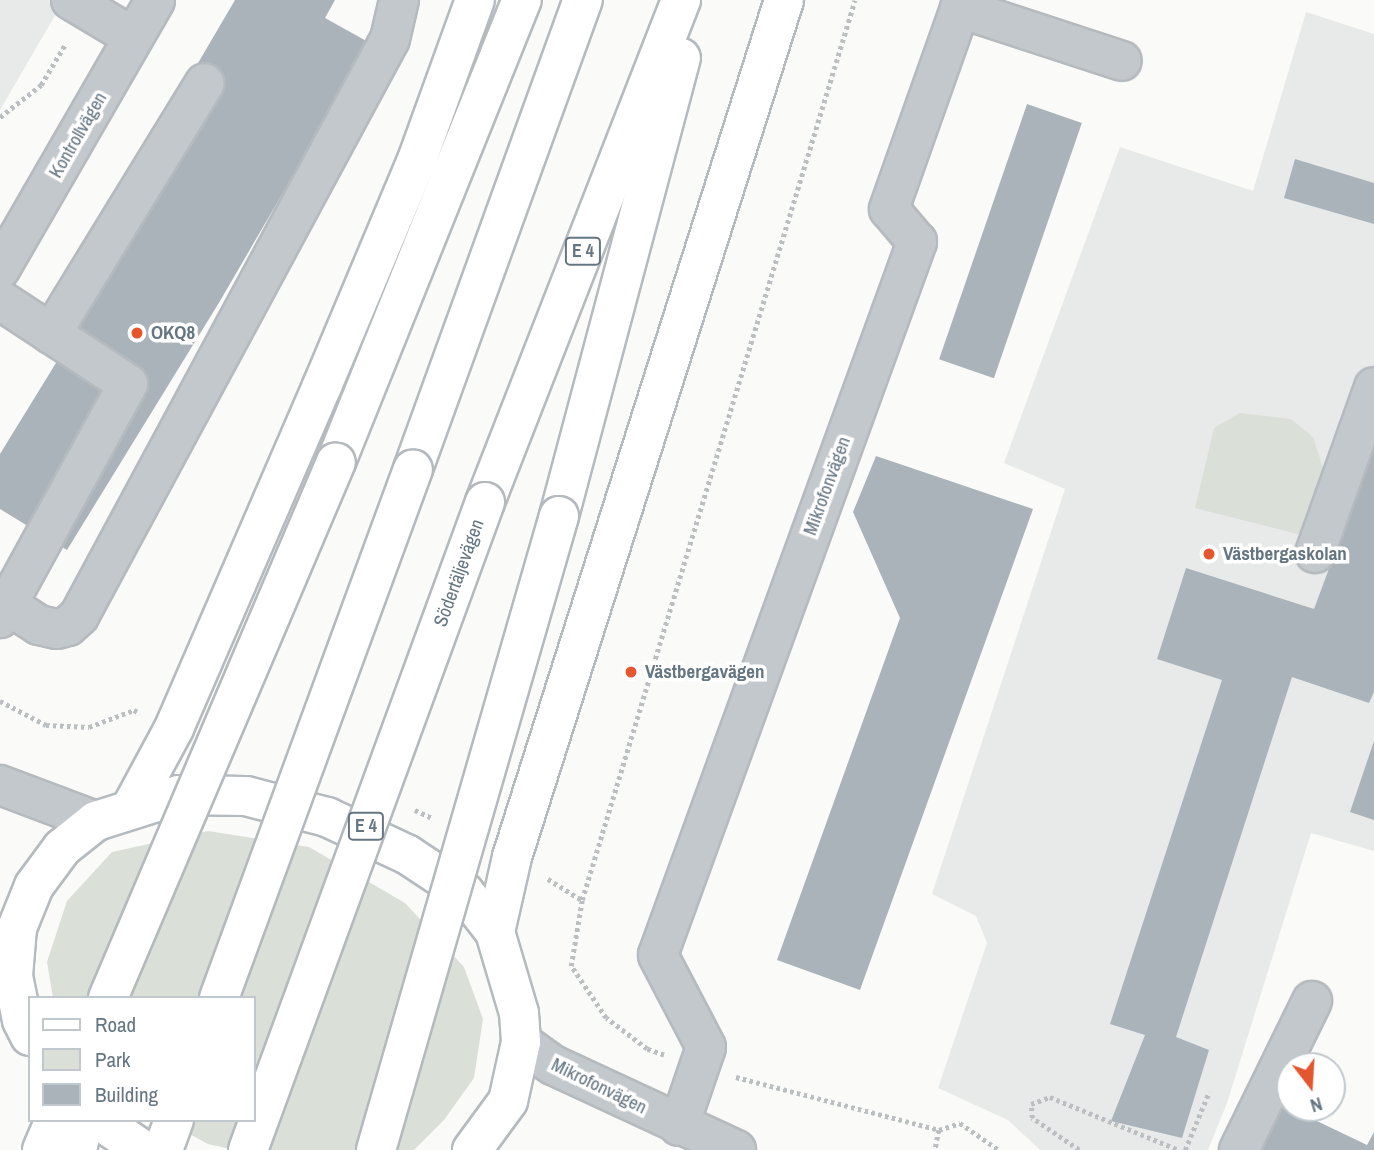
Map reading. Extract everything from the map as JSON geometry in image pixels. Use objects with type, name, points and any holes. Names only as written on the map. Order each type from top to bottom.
[{"type":"main road","points":[[113,814],[174,728],[417,160],[475,0]]},
{"type":"main road","points":[[109,996],[336,462],[522,0]]},
{"type":"main road","points":[[220,996],[583,0]]},
{"type":"main road","name":"Södertäljevägen","points":[[248,1150],[485,502],[681,0]]},
{"type":"main road","points":[[376,1150],[559,516],[696,0]]},
{"type":"main road","points":[[495,932],[512,858],[783,0]]},
{"type":"main road","points":[[28,1032],[22,1020],[6,961],[34,886],[62,848],[113,814],[179,795],[246,796],[327,817],[408,855],[464,892],[495,932],[513,986],[522,1042],[508,1101],[472,1150]]},
{"type":"main road","points":[[42,1150],[54,1122]]},
{"type":"main road","points":[[77,1150],[84,1122]]},
{"type":"main road","points":[[102,1122],[143,1150]]},
{"type":"main road","points":[[163,1150],[173,1122]]},
{"type":"street","name":"Kontrollvägen","points":[[0,269],[155,0]]},
{"type":"street","points":[[0,300],[128,384],[4,612],[57,629],[68,626],[79,616],[390,39],[399,0]]},
{"type":"street","points":[[78,4],[133,37]]},
{"type":"street","name":"Mikrofonvägen","points":[[680,1126],[706,1047],[658,955],[917,242],[889,209],[960,8],[1122,61]]},
{"type":"street","points":[[51,334],[205,83]]},
{"type":"street","points":[[1315,552],[1374,387]]},
{"type":"street","points":[[0,785],[113,814]]},
{"type":"street","points":[[1239,1150],[1312,1001]]},
{"type":"street","name":"Mikrofonvägen","points":[[522,1042],[553,1065],[736,1150]]},
{"type":"path","points":[[0,117],[41,85],[78,4]]},
{"type":"path","points":[[0,701],[46,725],[89,727],[134,710]]},
{"type":"path","points":[[1185,1150],[1209,1092]]},
{"type":"path","points":[[1079,1150],[1032,1118],[1031,1104],[1050,1097],[1179,1150]]},
{"type":"path","points":[[939,1130],[960,1123],[999,1150]]},
{"type":"shaded area","points":[[0,0],[64,0],[0,110]]},
{"type":"shaded area","name":"Västbergaskolan","points":[[1306,12],[1374,34],[1374,851],[1311,833],[1227,1103],[1208,1150],[1040,1150],[1008,1120],[938,1088],[987,943],[976,916],[932,894],[1065,489],[1004,463],[1120,147],[1253,191]]},
{"type":"green space","points":[[1240,413],[1291,419],[1313,437],[1323,468],[1305,536],[1195,508],[1214,428]]},
{"type":"green space","points":[[208,831],[309,847],[405,903],[464,967],[483,1019],[474,1078],[444,1120],[414,1150],[235,1150],[208,1144],[168,1122],[256,1122],[256,996],[53,996],[47,962],[67,901],[112,852]]},
{"type":"building","points":[[235,0],[335,0],[325,18],[370,43],[220,301],[67,550],[0,509],[0,454],[222,93],[191,75]]},
{"type":"building","points":[[1027,104],[1082,123],[994,378],[939,359]]},
{"type":"building","points":[[1295,159],[1374,183],[1374,224],[1284,198]]},
{"type":"building","points":[[1374,448],[1374,692],[1369,703],[1292,677],[1176,1037],[1209,1050],[1182,1138],[1111,1121],[1145,1035],[1110,1024],[1222,680],[1157,659],[1186,568],[1314,609]]},
{"type":"building","points":[[876,456],[1033,509],[860,990],[777,960],[900,618],[853,512]]},
{"type":"building","points":[[1374,741],[1374,820],[1350,812]]},
{"type":"building","points":[[1273,1100],[1276,1101],[1276,1122],[1319,1122],[1367,1145],[1374,1132],[1374,1150],[1250,1150]]},
{"type":"place","name":"OKQ8","points":[[137,333]]},
{"type":"place","name":"Västbergaskolan","points":[[1209,554]]},
{"type":"place","name":"Västbergavägen","points":[[631,672]]}]
